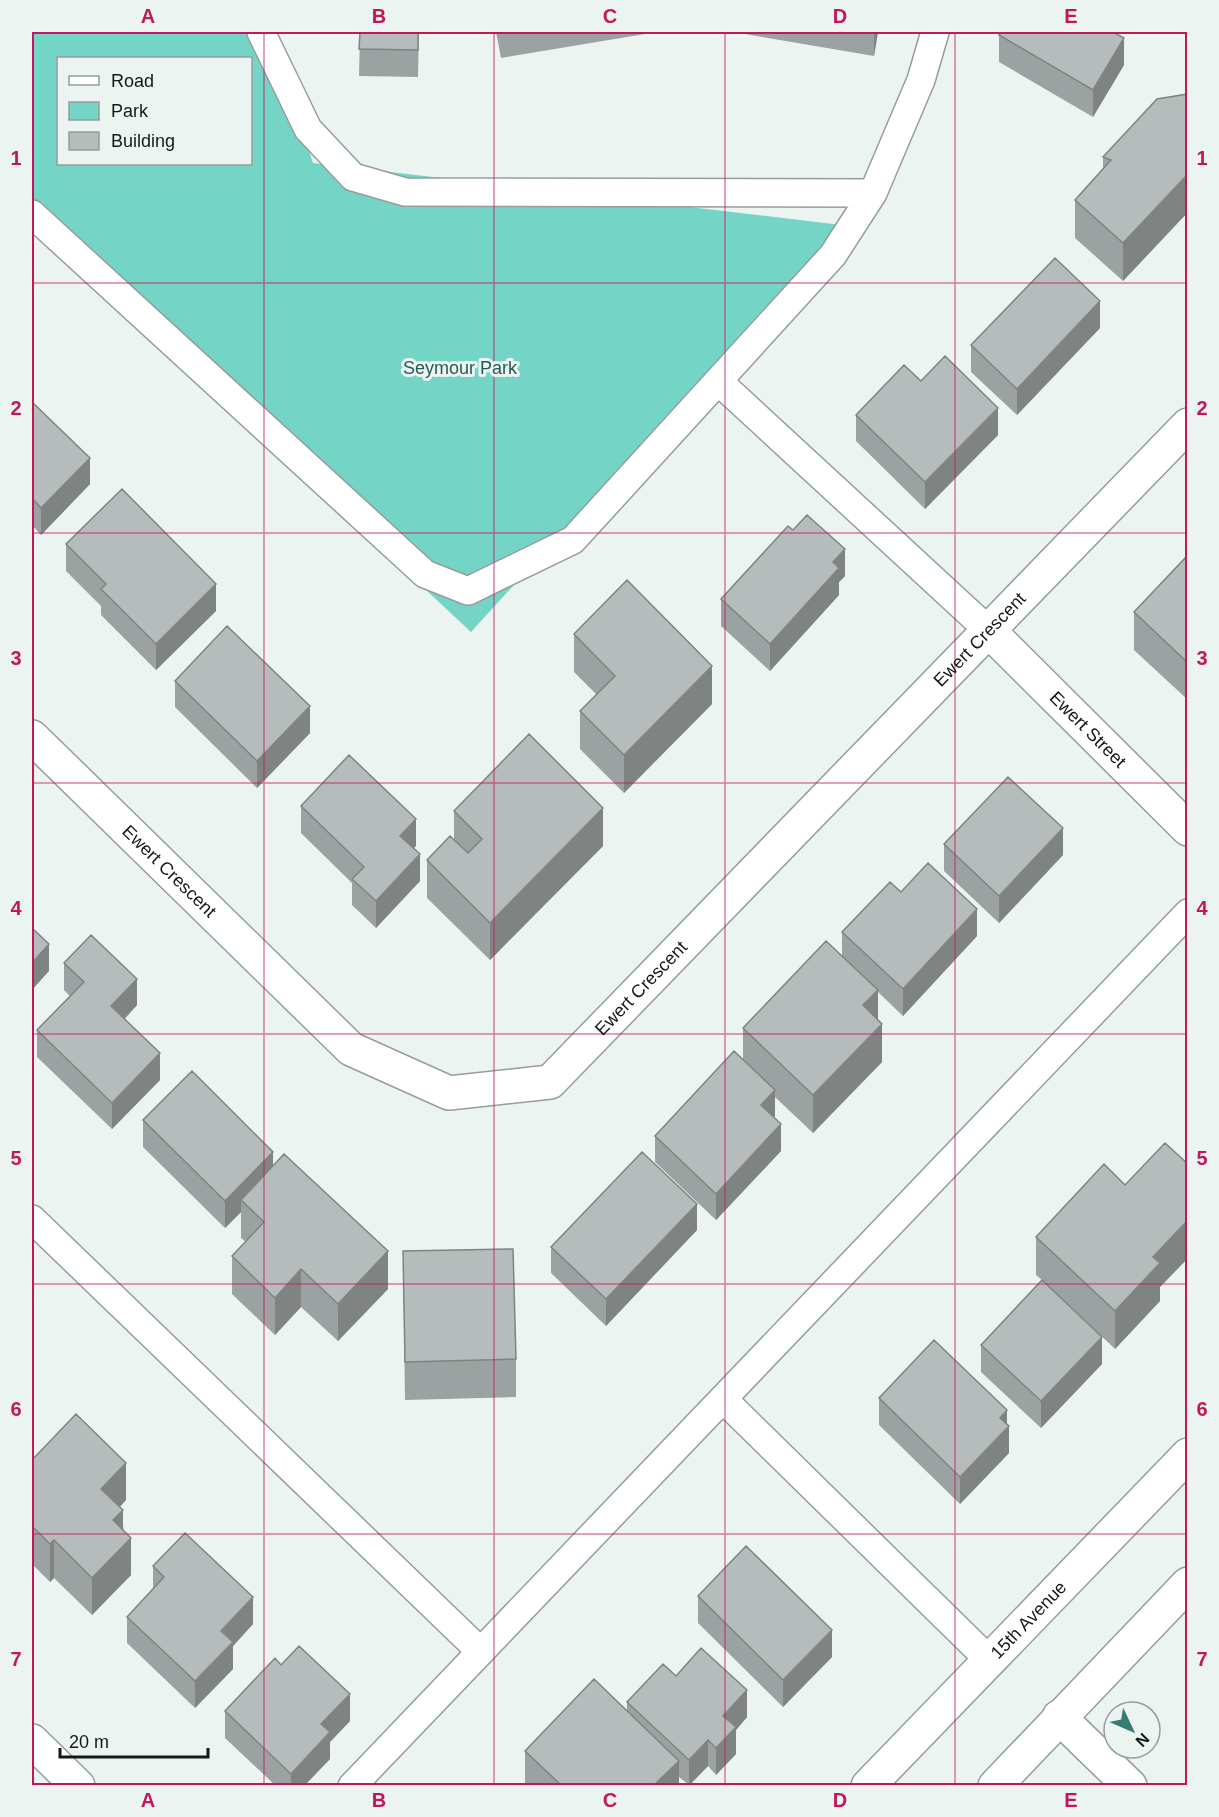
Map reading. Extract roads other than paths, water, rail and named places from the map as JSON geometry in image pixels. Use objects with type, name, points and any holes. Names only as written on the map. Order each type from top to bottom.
[{"type":"street","name":"Ewert Crescent","points":[[32,737],[351,1049],[449,1093],[550,1082],[1188,425]]},
{"type":"street","name":"Ewert Street","points":[[988,630],[1188,829]]},
{"type":"street","name":"15th Avenue","points":[[868,1785],[1188,1455]]},
{"type":"street","points":[[995,1785],[1188,1584]]},
{"type":"street","points":[[1059,1717],[1130,1785]]},
{"type":"street","points":[[32,1741],[78,1785]]},
{"type":"lane","points":[[261,32],[308,129],[353,177],[405,192],[873,193]]},
{"type":"lane","points":[[32,214],[425,574],[468,591],[573,540],[833,255],[873,193],[921,80],[935,32]]},
{"type":"lane","points":[[718,381],[988,630]]},
{"type":"lane","points":[[352,1785],[1188,913]]},
{"type":"lane","points":[[32,1220],[480,1651]]},
{"type":"lane","points":[[723,1399],[989,1660]]},
{"type":"park label","name":"Seymour Park","points":[[460,368]]}]
